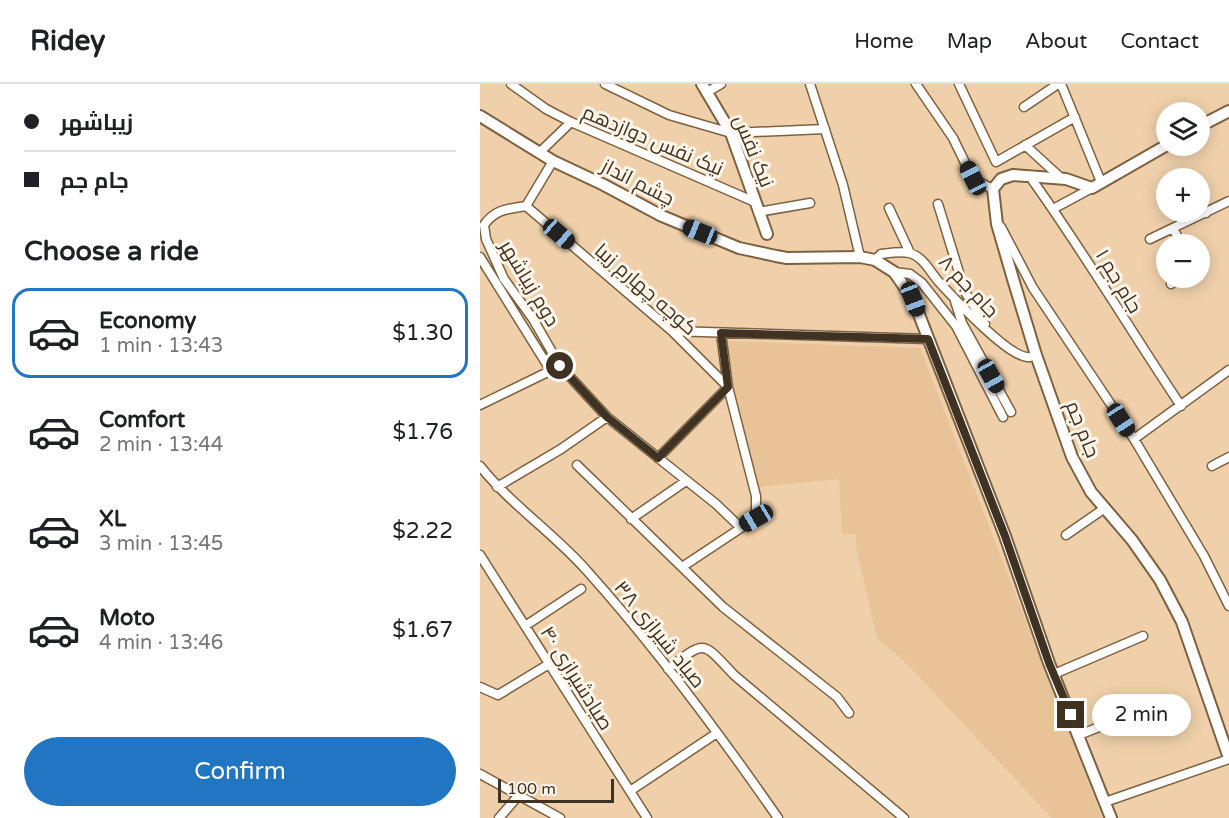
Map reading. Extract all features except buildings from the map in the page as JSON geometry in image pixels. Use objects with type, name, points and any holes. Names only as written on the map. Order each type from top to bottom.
[{"type":"street","name":"نیک نفس دوازدهم","points":[[511,84],[546,109],[571,122],[757,207]]},
{"type":"street","points":[[605,84],[669,115],[731,133],[825,129]]},
{"type":"street","points":[[705,88],[721,84]]},
{"type":"street","points":[[810,84],[843,185],[860,257]]},
{"type":"street","points":[[916,84],[953,138],[973,178],[993,189],[1001,179],[1013,175],[1060,178],[1096,185]]},
{"type":"street","points":[[959,84],[996,162],[1075,117]]},
{"type":"street","points":[[1024,107],[1059,84],[1075,117],[1096,185]]},
{"type":"street","name":"نیک نفس","points":[[705,88],[731,133],[767,234]]},
{"type":"street","points":[[1223,117],[1229,111]]},
{"type":"street","name":"چشم انداز","points":[[480,116],[553,161],[662,216],[739,248],[787,258],[860,257],[875,260],[894,272]]},
{"type":"street","points":[[539,153],[571,122]]},
{"type":"street","points":[[1025,145],[1060,178]]},
{"type":"street","points":[[1053,209],[1156,151]]},
{"type":"street","points":[[526,206],[553,161]]},
{"type":"street","name":"۱ جام جم","points":[[1034,181],[1181,406]]},
{"type":"street","name":"جام جم","points":[[993,189],[1000,235],[1036,356],[1072,457],[1091,492],[1132,540],[1160,580],[1182,622],[1229,758]]},
{"type":"street","points":[[1210,211],[1229,201]]},
{"type":"street","points":[[757,207],[810,204]]},
{"type":"street","points":[[938,204],[965,292],[992,334]]},
{"type":"street","name":"کوچه چهارم زیبا","points":[[526,206],[672,332],[728,387]]},
{"type":"street","name":"دوم زیباشهر","points":[[526,206],[503,209],[491,215],[484,225],[486,239],[504,279],[533,320],[560,366],[607,417],[740,527]]},
{"type":"street","points":[[890,208],[910,253]]},
{"type":"street","points":[[996,216],[1033,288],[1134,440],[1204,556],[1229,606]]},
{"type":"street","points":[[1150,239],[1187,222]]},
{"type":"street","points":[[1173,229],[1176,234]]},
{"type":"street","name":"۸ جام جم","points":[[875,260],[881,254],[910,253],[923,262],[954,298],[1011,351],[1027,357],[1036,356]]},
{"type":"street","points":[[480,257],[551,371]]},
{"type":"street","points":[[894,272],[913,299],[1005,536],[1054,674],[1111,818]]},
{"type":"street","points":[[894,272],[910,274],[922,283],[956,326],[1003,417]]},
{"type":"street","points":[[954,298],[962,323],[1011,412]]},
{"type":"street","points":[[672,332],[928,339]]},
{"type":"street","name":"کوچه چهارم زیبا","points":[[721,333],[728,387]]},
{"type":"street","points":[[480,405],[560,366]]},
{"type":"street","points":[[1134,440],[1229,370]]},
{"type":"street","points":[[658,458],[728,387]]},
{"type":"street","points":[[682,567],[756,518],[756,496],[728,387]]},
{"type":"street","points":[[497,487],[561,449],[607,417]]},
{"type":"street","points":[[1212,466],[1229,457]]},
{"type":"street","points":[[577,465],[723,607],[837,697],[849,713]]},
{"type":"street","name":"صیاد شیرازی ۳۸","points":[[480,466],[497,487],[586,570],[668,669],[778,818]]},
{"type":"street","points":[[631,519],[686,481]]},
{"type":"street","points":[[1066,535],[1105,508]]},
{"type":"street","name":"۴۰ صیادشیرازی","points":[[480,555],[647,818]]},
{"type":"street","points":[[525,626],[581,589]]},
{"type":"street","points":[[1054,674],[1143,636]]},
{"type":"street","points":[[668,669],[696,648],[703,647],[712,651],[734,675],[904,818]]},
{"type":"street","points":[[480,687],[498,695],[549,664]]},
{"type":"street","points":[[1079,735],[1157,704]]},
{"type":"street","points":[[630,791],[717,733]]},
{"type":"street","points":[[1105,802],[1229,758]]},
{"type":"street","points":[[480,774],[560,818]]},
{"type":"street","points":[[499,818],[519,795]]},
{"type":"shaded area","points":[[725,341],[920,348],[1102,818],[1052,818],[904,661],[877,638],[856,547],[856,534],[842,534],[839,479],[758,487],[732,394]]},
{"type":"route","points":[[560,366],[607,417],[658,458],[728,387],[721,333],[928,339],[1005,536],[1049,663],[1071,715]]}]
